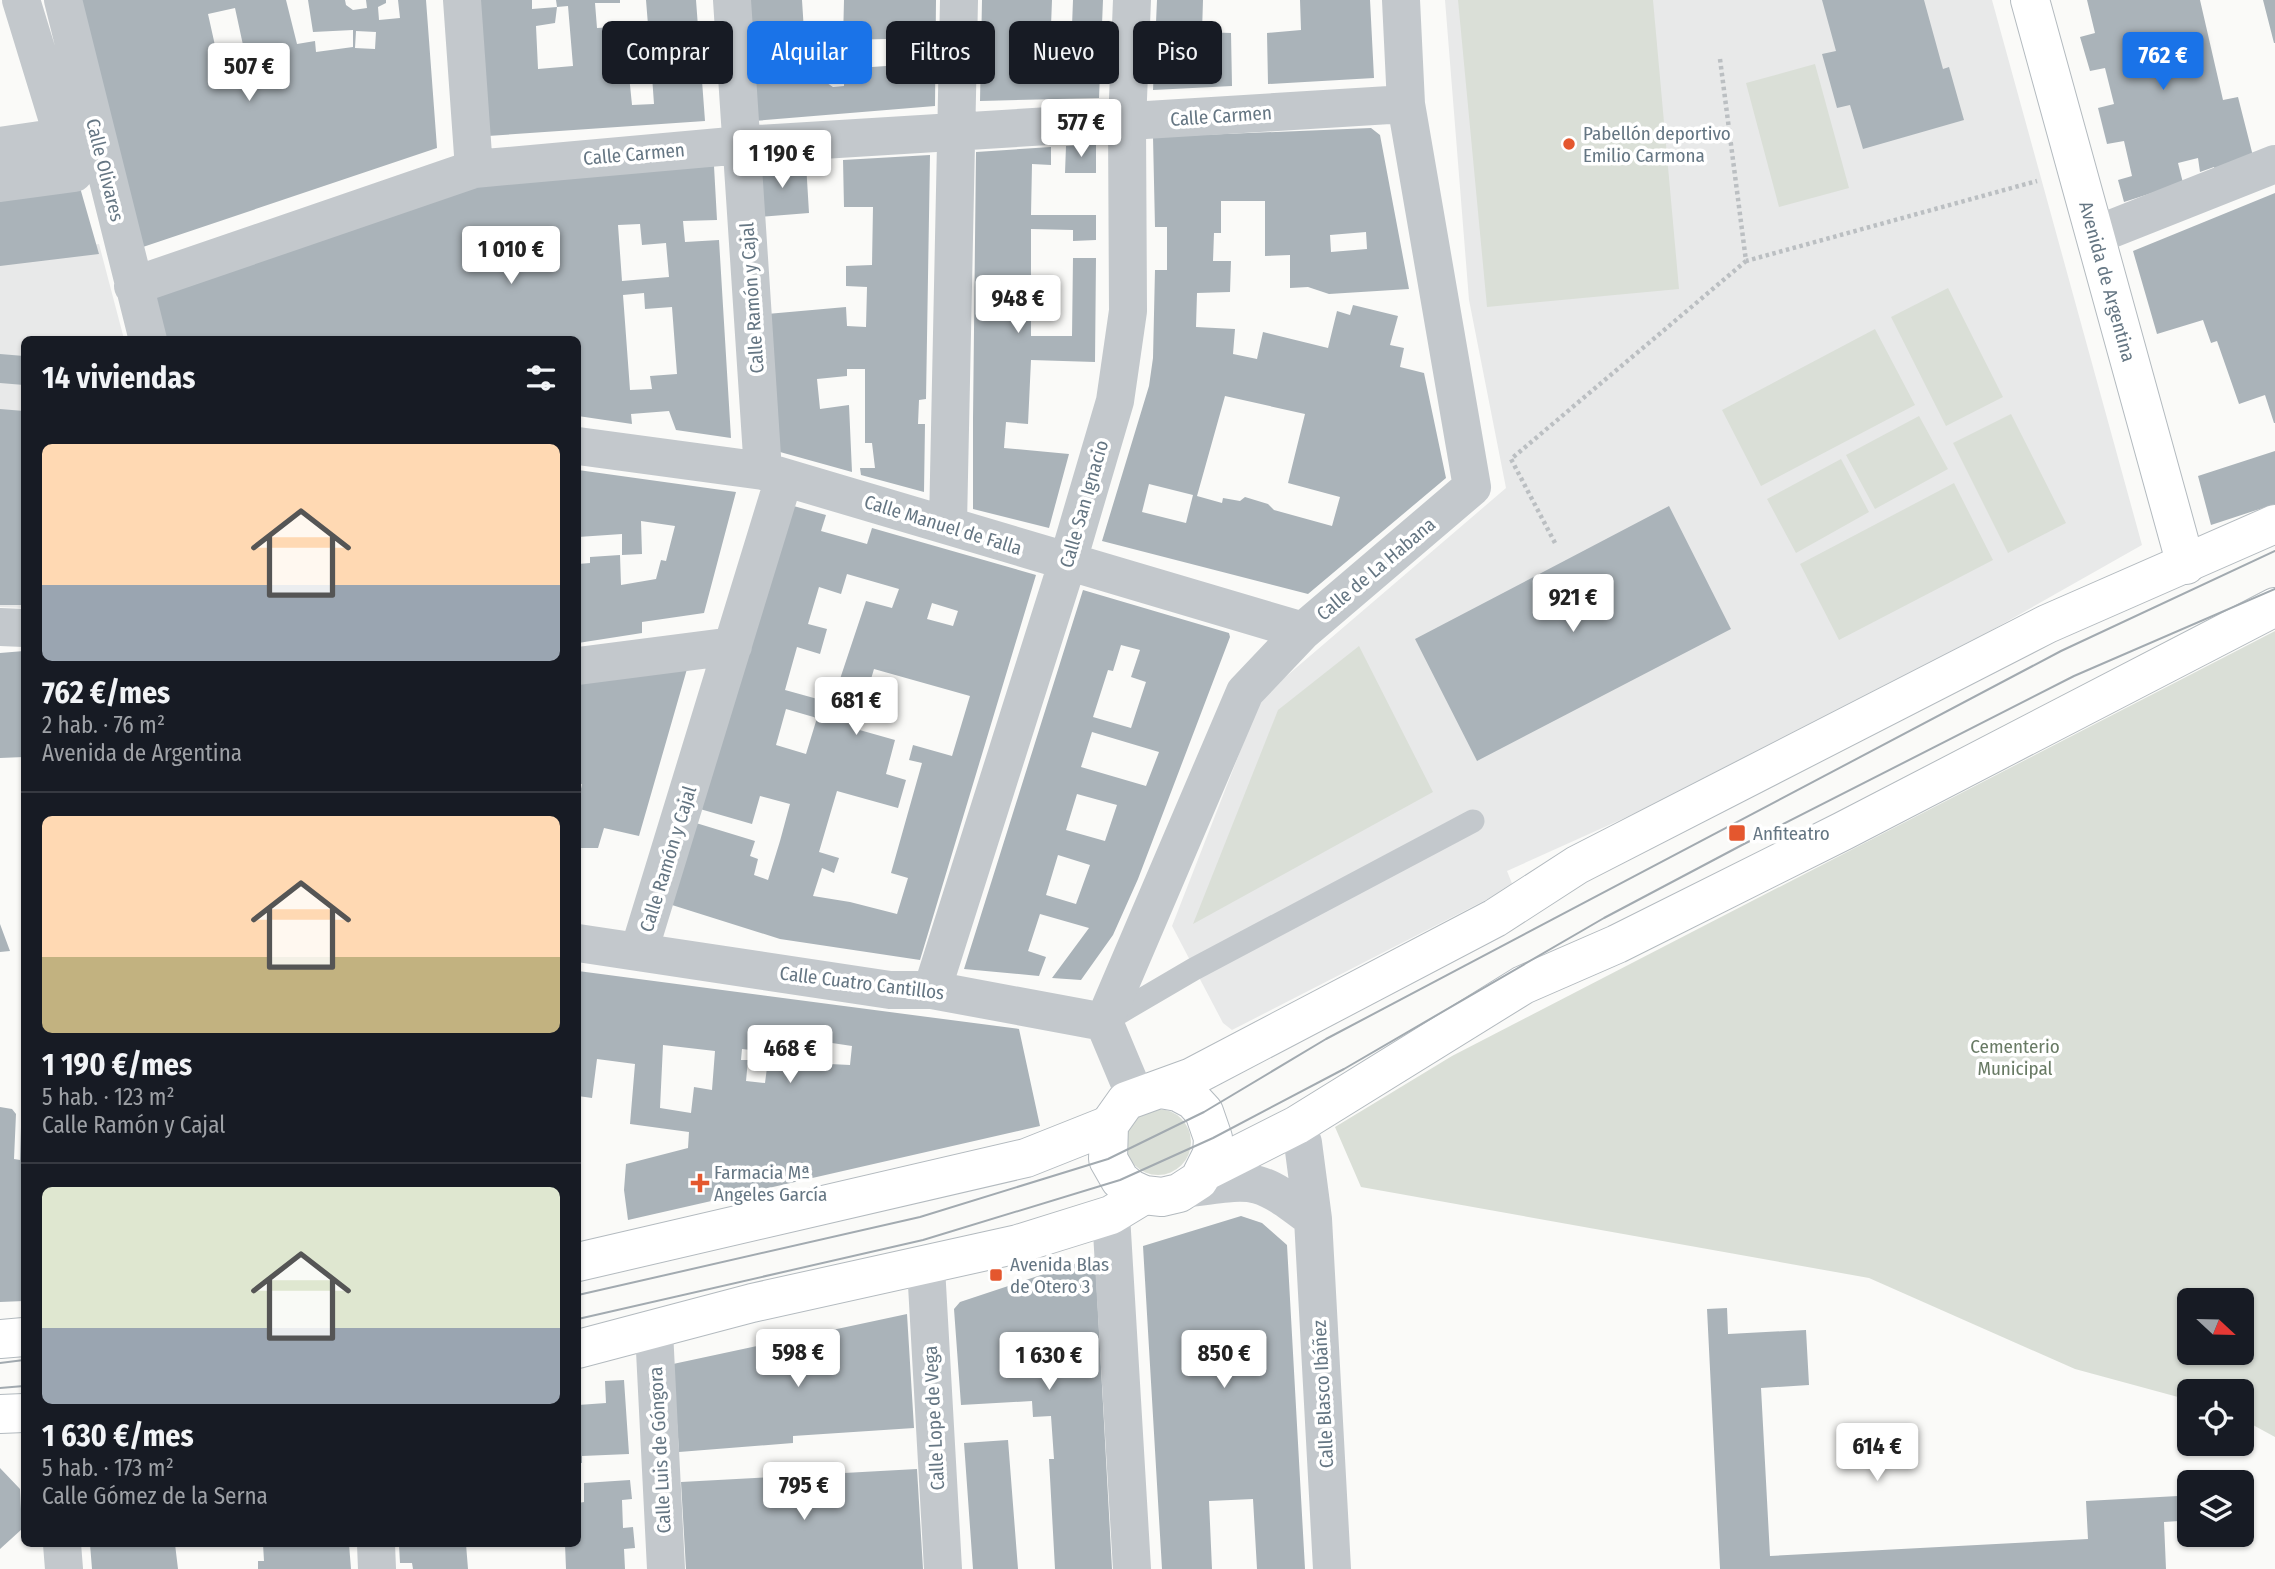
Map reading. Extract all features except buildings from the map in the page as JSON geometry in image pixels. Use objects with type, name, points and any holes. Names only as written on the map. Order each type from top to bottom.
[{"type":"street","points":[[0,24],[10,0]]},
{"type":"street","points":[[0,183],[74,173],[80,134],[21,0]]},
{"type":"street","name":"Calle Olivares","points":[[63,0],[80,134],[133,286],[147,336]]},
{"type":"street","points":[[462,0],[474,169]]},
{"type":"street","name":"Calle Ramón y Cajal","points":[[639,951],[733,646],[774,474],[742,145],[732,0]]},
{"type":"street","points":[[948,524],[959,0]]},
{"type":"street","name":"Calle San Ignacio","points":[[932,990],[1067,564],[1115,401],[1128,310],[1127,123],[1132,0]]},
{"type":"street","name":"Calle de La Habana","points":[[1104,1022],[1245,692],[1303,631],[1472,487],[1406,104],[1401,0]]},
{"type":"street","name":"Avenida de Argentina","points":[[2030,0],[2186,565]]},
{"type":"street","name":"Calle Carmen","points":[[133,286],[474,169],[742,145],[1406,104]]},
{"type":"street","points":[[0,146],[80,134]]},
{"type":"street","points":[[2095,235],[2275,164]]},
{"type":"street","name":"Calle Manuel de Falla","points":[[581,446],[774,474],[948,524],[1067,564],[1303,631]]},
{"type":"street","points":[[2275,524],[2046,624],[1577,865],[1495,918],[1192,1077],[1148,1092],[1121,1106],[1109,1125],[1107,1150],[1113,1170],[1120,1180],[1144,1195],[1162,1197],[1198,1180],[1297,1125],[1523,985],[1617,944],[1843,831],[2275,607]]},
{"type":"street","points":[[0,627],[21,628]]},
{"type":"street","points":[[581,666],[733,646]]},
{"type":"street","name":"Calle Cuatro Cantillos","points":[[581,943],[890,990],[932,990],[1104,1022]]},
{"type":"street","points":[[1104,1022],[1148,1092],[1193,1100],[1204,1112],[1213,1138],[1198,1180]]},
{"type":"street","points":[[581,1261],[1026,1158],[1109,1125]]},
{"type":"street","name":"Calle Blasco Ibáñez","points":[[1297,1125],[1303,1143],[1313,1219],[1332,1569]]},
{"type":"street","points":[[1198,1180],[1247,1180],[1276,1190],[1313,1219]]},
{"type":"street","points":[[581,1348],[752,1303],[926,1267],[1018,1244],[1111,1215],[1144,1195]]},
{"type":"street","points":[[1111,1215],[1132,1569]]},
{"type":"street","name":"Calle Lope de Vega","points":[[926,1267],[943,1569]]},
{"type":"street","name":"Calle Luis de Góngora","points":[[654,1331],[666,1569]]},
{"type":"street","points":[[0,1339],[21,1337]]},
{"type":"street","points":[[0,1414],[21,1413]]},
{"type":"street","points":[[62,1547],[64,1569]]},
{"type":"street","points":[[376,1547],[377,1569]]},
{"type":"lane","points":[[1104,1022],[1194,969],[1473,821]]},
{"type":"path","points":[[1720,59],[1746,261]]},
{"type":"path","points":[[1555,543],[1511,459],[1746,261],[2041,179]]},
{"type":"shaded area","points":[[1445,0],[1992,0],[2142,545],[1798,740],[1507,871],[1513,886],[1232,1030],[1223,1023],[1172,926],[1261,698],[1506,488],[1469,300]]},
{"type":"shaded area","points":[[99,244],[123,336],[21,336],[21,608],[0,607],[0,259]]},
{"type":"green space","name":"Pabellón deportivo Emilio Carmona","points":[[1458,0],[1653,0],[1679,289],[1487,307]]},
{"type":"green space","points":[[1815,64],[1849,188],[1779,207],[1746,83]]},
{"type":"green space","points":[[1948,288],[2003,397],[1946,426],[1891,317]]},
{"type":"green space","points":[[1875,329],[1915,405],[1761,486],[1722,410]]},
{"type":"green space","points":[[2011,414],[2066,523],[2008,553],[1953,443]]},
{"type":"green space","points":[[1919,416],[1948,469],[1875,509],[1846,455]]},
{"type":"green space","points":[[1841,459],[1869,512],[1796,553],[1767,499]]},
{"type":"green space","points":[[1954,483],[1993,560],[1839,640],[1800,564]]},
{"type":"green space","name":"Cementerio Municipal","points":[[2275,631],[2275,1437],[2254,1426],[2254,1379],[2177,1379],[2177,1397],[2075,1369],[1869,1278],[1361,1187],[1335,1127],[1452,1056]]},
{"type":"green space","points":[[1359,646],[1433,792],[1193,924],[1278,710]]},
{"type":"green space","points":[[1151,1109],[1165,1109],[1177,1114],[1186,1123],[1191,1142],[1189,1155],[1182,1166],[1165,1175],[1151,1175],[1139,1170],[1130,1161],[1125,1149],[1125,1135],[1130,1123],[1139,1114]]},
{"type":"tram line","points":[[581,1294],[920,1217],[1108,1159],[1204,1112],[1326,1039],[2061,651],[2275,551]]},
{"type":"tram line","points":[[581,1318],[923,1240],[1120,1180],[1213,1138],[1344,1069],[1604,918],[1742,845],[2074,676],[2275,589]]},
{"type":"tram line","points":[[0,1363],[21,1360]]},
{"type":"tram line","points":[[0,1388],[21,1386]]},
{"type":"place","name":"Pabellón deportivo Emilio Carmona","points":[[1569,144]]},
{"type":"place","name":"Anfiteatro","points":[[1737,833]]},
{"type":"place","name":"Farmacia Mª Angeles García","points":[[700,1183]]},
{"type":"place","name":"Avenida Blas de Otero 3","points":[[996,1275]]}]
